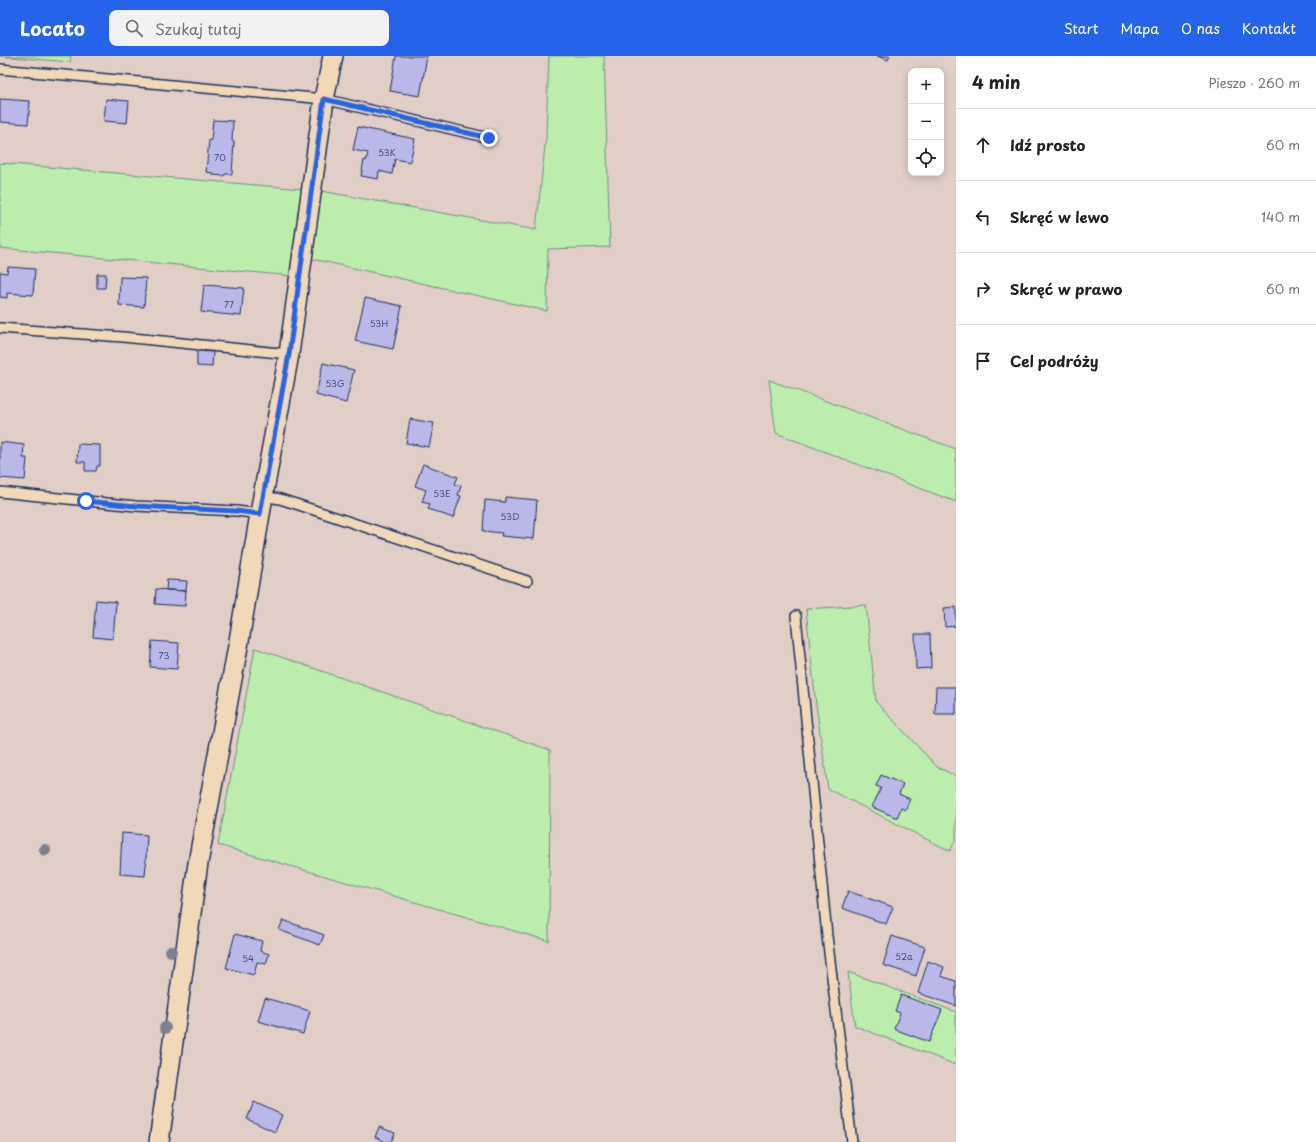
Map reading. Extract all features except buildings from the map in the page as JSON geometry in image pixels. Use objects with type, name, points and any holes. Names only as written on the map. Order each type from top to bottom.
[{"type":"street","points":[[159,1142],[198,863],[239,641],[289,354],[324,99],[333,56]]},
{"type":"lane","points":[[0,69],[324,99],[489,138]]},
{"type":"lane","points":[[0,328],[123,337],[289,354]]},
{"type":"lane","points":[[0,492],[136,506],[236,511],[280,499],[526,581]]},
{"type":"lane","points":[[796,616],[827,936],[852,1142]]},
{"type":"green space","points":[[0,56],[71,56],[70,62]]},
{"type":"green space","points":[[549,56],[604,56],[610,247],[548,249],[547,311],[308,258],[321,191],[536,230],[546,137]]},
{"type":"green space","points":[[0,163],[302,189],[292,276],[0,248]]},
{"type":"green space","points":[[769,380],[956,449],[956,502],[776,433]]},
{"type":"green space","points":[[866,605],[876,702],[937,767],[956,776],[956,839],[950,851],[828,789],[816,704],[806,609]]},
{"type":"green space","points":[[255,648],[550,750],[549,941],[218,845]]},
{"type":"green space","points":[[848,972],[956,1012],[956,1065],[855,1026]]},
{"type":"route","points":[[86,501],[136,506],[236,511],[260,514],[289,354],[324,99],[489,138]]}]
